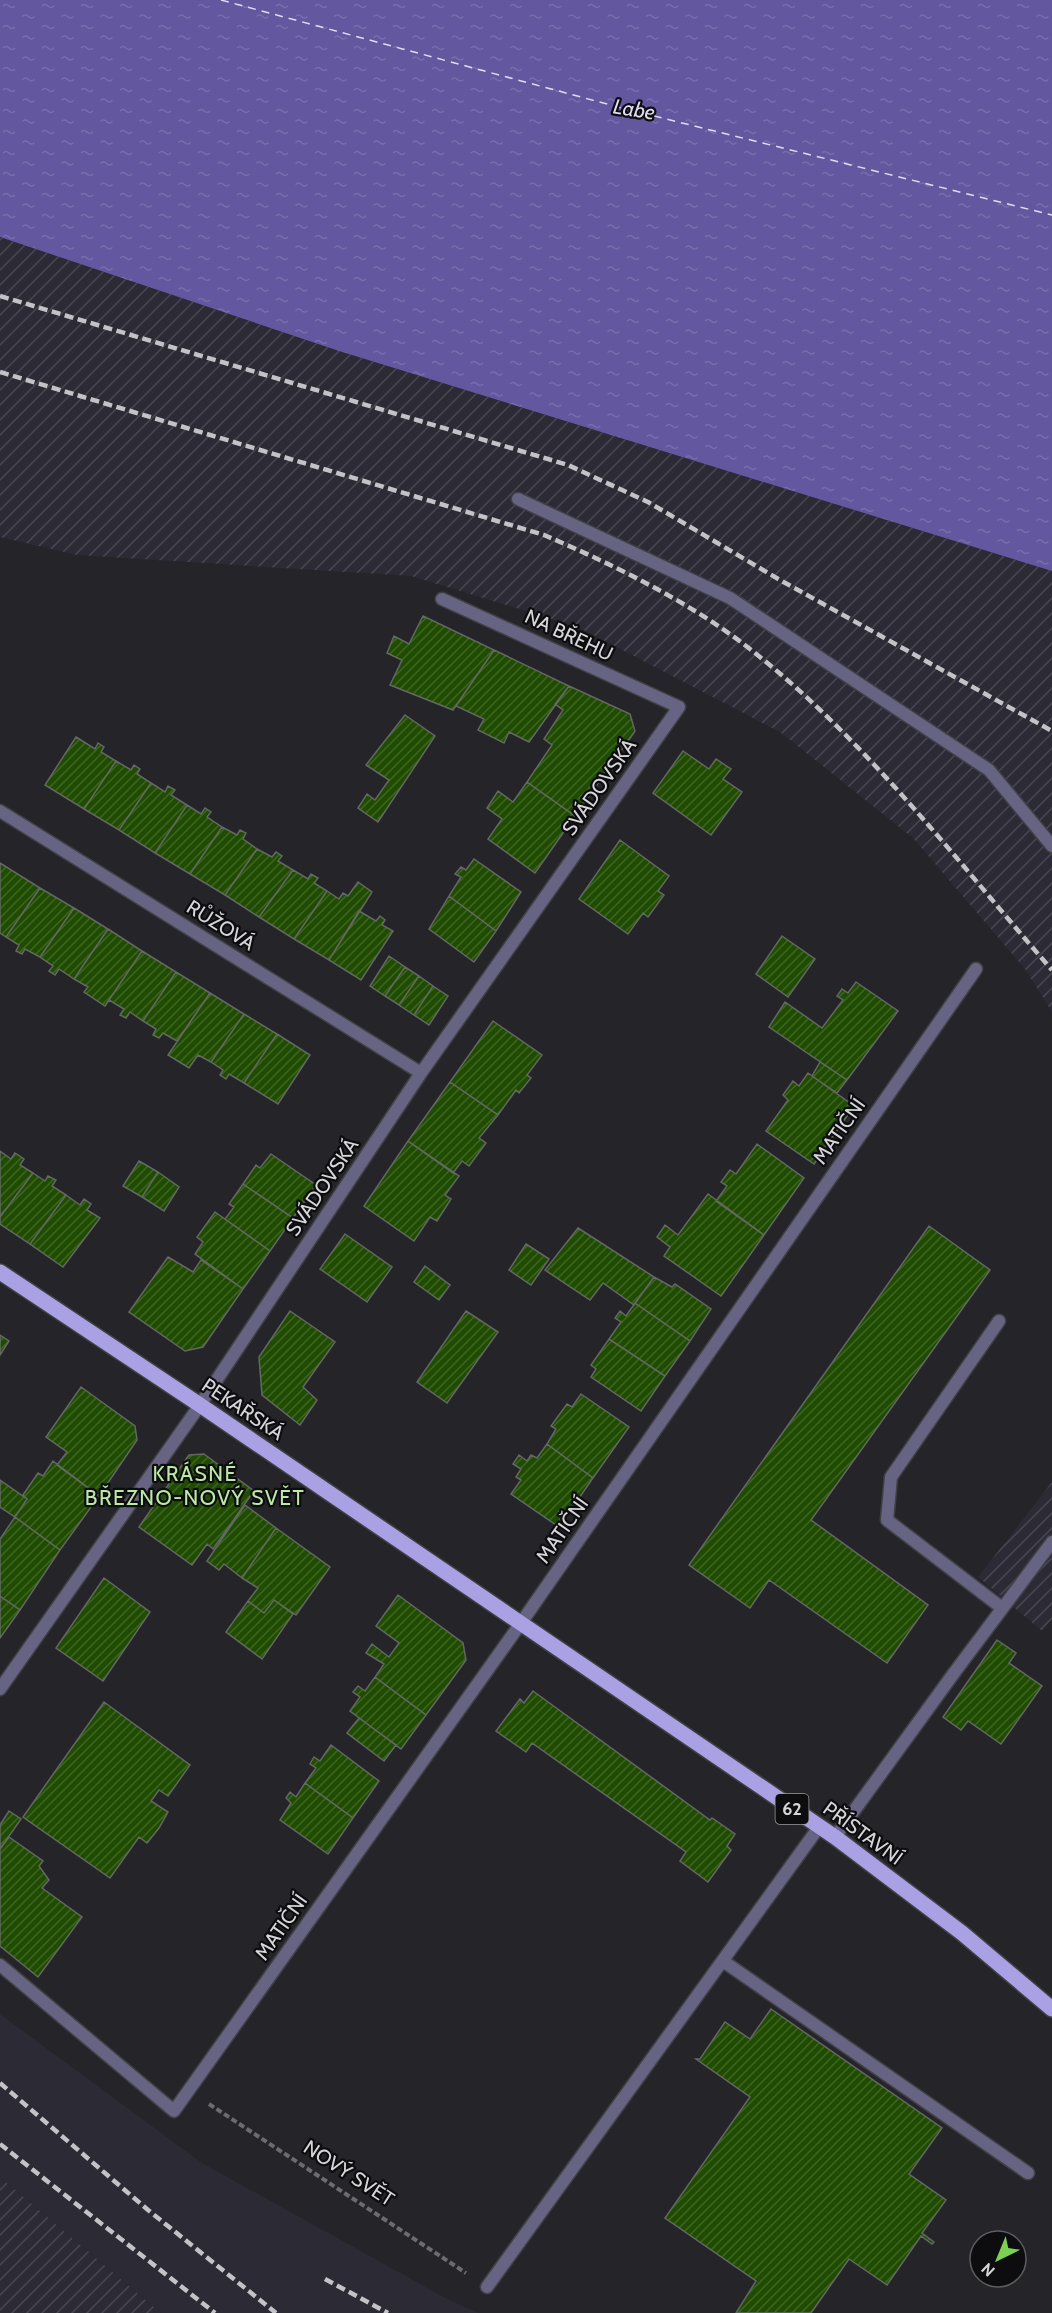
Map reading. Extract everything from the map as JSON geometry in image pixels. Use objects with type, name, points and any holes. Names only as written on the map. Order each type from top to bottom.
[{"type":"main road","name":"PEKAŘSKÁ","points":[[0,1272],[521,1623]]},
{"type":"main road","name":"PŘÍSTAVNÍ","points":[[521,1623],[835,1837],[962,1933],[1052,2009]]},
{"type":"street","points":[[519,499],[730,598],[989,770],[1052,846]]},
{"type":"street","name":"NA BŘEHU","points":[[442,598],[679,707]]},
{"type":"street","name":"SVÁDOVSKÁ","points":[[0,1689],[200,1405],[421,1073],[679,707]]},
{"type":"street","name":"RŮŽOVÁ","points":[[0,811],[421,1073]]},
{"type":"street","name":"MATIČNÍ","points":[[0,1965],[174,2111],[521,1623],[976,969]]},
{"type":"street","points":[[999,1322],[891,1476],[887,1520],[1002,1608]]},
{"type":"street","points":[[835,1837],[1052,1542]]},
{"type":"street","points":[[487,2287],[819,1827]]},
{"type":"street","points":[[723,1961],[1028,2174]]},
{"type":"path","name":"NOVÝ SVĚT","points":[[189,2091],[487,2287]]},
{"type":"shaded area","points":[[0,237],[339,351],[1052,571],[1052,1012],[1025,969],[913,838],[780,732],[578,627],[411,576],[77,555],[0,537]]},
{"type":"shaded area","points":[[1052,1482],[1052,1619],[1042,1631],[978,1577]]},
{"type":"shaded area","points":[[0,2014],[202,2163],[449,2300],[479,2313],[161,2313],[0,2177]]},
{"type":"shaded area","points":[[0,2177],[161,2313],[0,2313]]},
{"type":"water","name":"Labe","points":[[0,0],[1052,0],[1052,571],[339,351],[0,237]]},
{"type":"building","points":[[423,616],[494,650],[453,710],[390,685],[402,660],[387,653],[394,636],[409,644]]},
{"type":"building","points":[[494,650],[569,686],[529,742],[509,732],[504,743],[478,730],[484,719],[456,706]]},
{"type":"building","points":[[569,686],[630,714],[635,731],[575,816],[527,782],[552,745],[544,739],[563,710],[555,704]]},
{"type":"building","points":[[405,715],[435,736],[378,822],[358,808],[367,794],[375,800],[389,780],[366,765]]},
{"type":"building","points":[[76,737],[95,749],[98,743],[104,747],[101,752],[116,761],[84,809],[45,785]]},
{"type":"building","points":[[683,751],[709,769],[716,759],[731,769],[723,779],[742,792],[711,835],[653,793]]},
{"type":"building","points":[[116,761],[131,770],[134,765],[140,769],[137,774],[151,783],[119,830],[84,809]]},
{"type":"building","points":[[527,782],[575,816],[535,873],[488,839],[502,819],[487,808],[498,791],[513,802]]},
{"type":"building","points":[[151,783],[165,792],[168,786],[175,790],[171,795],[187,805],[155,853],[119,830]]},
{"type":"building","points":[[187,805],[201,814],[205,808],[211,812],[207,817],[222,827],[190,874],[155,853]]},
{"type":"building","points":[[222,827],[237,835],[240,830],[246,833],[243,839],[257,849],[225,895],[190,874]]},
{"type":"building","points":[[620,840],[669,876],[658,891],[664,895],[648,917],[643,913],[628,934],[579,899]]},
{"type":"building","points":[[257,849],[272,857],[276,852],[282,856],[278,861],[293,870],[259,917],[225,895]]},
{"type":"building","points":[[474,859],[521,892],[496,931],[449,896],[461,877],[455,874],[461,867],[466,870]]},
{"type":"building","points":[[0,863],[40,888],[6,937],[0,933]]},
{"type":"building","points":[[293,870],[308,879],[311,874],[318,878],[314,883],[327,891],[294,939],[259,917]]},
{"type":"building","points":[[358,882],[372,892],[329,960],[294,939],[327,891],[339,899],[343,893],[348,896]]},
{"type":"building","points":[[40,888],[74,908],[40,957],[25,949],[22,954],[16,951],[19,945],[6,937]]},
{"type":"building","points":[[449,896],[496,931],[474,962],[429,929]]},
{"type":"building","points":[[74,908],[108,929],[74,979],[59,969],[55,975],[49,971],[53,966],[40,957]]},
{"type":"building","points":[[359,911],[376,921],[380,916],[385,920],[382,925],[393,931],[361,980],[329,960]]},
{"type":"building","points":[[108,929],[142,951],[105,1006],[84,992],[88,987],[74,979]]},
{"type":"building","points":[[782,936],[815,959],[788,997],[756,974]]},
{"type":"building","points":[[142,951],[176,972],[143,1021],[130,1012],[126,1018],[120,1015],[124,1009],[109,1000]]},
{"type":"building","points":[[389,956],[405,967],[385,996],[370,986]]},
{"type":"building","points":[[405,967],[419,976],[399,1005],[385,996]]},
{"type":"building","points":[[176,972],[210,993],[177,1041],[163,1033],[159,1038],[153,1035],[156,1029],[143,1021]]},
{"type":"building","points":[[419,976],[433,986],[414,1015],[399,1005]]},
{"type":"building","points":[[856,982],[898,1011],[847,1080],[769,1027],[785,1002],[822,1028],[843,1000],[837,996],[842,989],[848,993]]},
{"type":"building","points":[[433,986],[448,996],[429,1025],[414,1015]]},
{"type":"building","points":[[210,993],[244,1014],[211,1062],[198,1055],[189,1068],[168,1055]]},
{"type":"building","points":[[244,1014],[277,1034],[244,1083],[229,1074],[226,1079],[220,1075],[223,1070],[211,1062]]},
{"type":"building","points":[[493,1021],[542,1055],[527,1075],[531,1078],[519,1093],[516,1090],[498,1115],[450,1082]]},
{"type":"building","points":[[277,1034],[310,1055],[278,1104],[244,1083]]},
{"type":"building","points":[[820,1062],[847,1080],[837,1093],[812,1076]]},
{"type":"building","points":[[808,1073],[854,1106],[814,1164],[766,1131],[788,1100],[783,1095],[793,1081],[799,1086]]},
{"type":"building","points":[[450,1082],[498,1115],[479,1138],[486,1143],[469,1166],[462,1161],[453,1173],[408,1141]]},
{"type":"building","points":[[408,1141],[459,1176],[445,1195],[451,1199],[437,1221],[430,1217],[414,1241],[364,1206]]},
{"type":"building","points":[[757,1144],[804,1178],[764,1235],[716,1201],[727,1186],[721,1182],[730,1170],[736,1174]]},
{"type":"building","points":[[0,1151],[11,1159],[15,1153],[24,1159],[20,1165],[33,1173],[0,1217]]},
{"type":"building","points":[[271,1154],[316,1185],[293,1218],[243,1184],[256,1165],[260,1168]]},
{"type":"building","points":[[139,1161],[158,1172],[142,1197],[123,1186]]},
{"type":"building","points":[[158,1172],[179,1187],[164,1211],[142,1197]]},
{"type":"building","points":[[33,1173],[45,1181],[48,1176],[56,1180],[52,1186],[66,1195],[30,1244],[0,1224],[0,1217]]},
{"type":"building","points":[[243,1184],[293,1218],[270,1251],[225,1219],[234,1207],[229,1204]]},
{"type":"building","points":[[708,1194],[764,1235],[721,1296],[664,1256],[670,1247],[657,1237],[665,1225],[678,1235]]},
{"type":"building","points":[[66,1195],[80,1205],[84,1199],[91,1204],[87,1210],[100,1218],[63,1267],[30,1244]]},
{"type":"building","points":[[215,1212],[270,1251],[243,1289],[195,1254],[203,1242],[197,1237]]},
{"type":"building","points":[[929,1226],[990,1270],[811,1520],[928,1605],[887,1663],[769,1580],[750,1608],[689,1565]]},
{"type":"building","points":[[578,1228],[654,1277],[634,1305],[603,1283],[590,1300],[545,1270]]},
{"type":"building","points":[[345,1234],[392,1267],[367,1302],[320,1269]]},
{"type":"building","points":[[526,1244],[549,1259],[531,1285],[509,1270]]},
{"type":"building","points":[[168,1257],[193,1272],[201,1260],[243,1289],[203,1347],[185,1351],[129,1312]]},
{"type":"building","points":[[425,1266],[450,1285],[439,1300],[414,1282]]},
{"type":"building","points":[[654,1277],[672,1287],[675,1284],[711,1309],[690,1341],[635,1303]]},
{"type":"building","points":[[635,1303],[690,1341],[665,1376],[609,1339],[621,1322],[615,1318],[620,1311],[626,1316]]},
{"type":"building","points":[[290,1311],[335,1342],[303,1387],[317,1400],[300,1425],[262,1395],[259,1357]]},
{"type":"building","points":[[466,1311],[498,1332],[447,1403],[417,1382]]},
{"type":"building","points":[[0,1335],[9,1341],[0,1355]]},
{"type":"building","points":[[609,1339],[665,1376],[641,1411],[591,1377],[596,1369],[591,1365]]},
{"type":"building","points":[[81,1387],[135,1426],[137,1440],[99,1496],[57,1465],[67,1452],[46,1437]]},
{"type":"building","points":[[581,1394],[629,1427],[593,1478],[547,1444],[556,1429],[551,1426],[567,1404],[572,1407]]},
{"type":"building","points":[[547,1444],[593,1478],[559,1527],[511,1494],[521,1480],[516,1477],[521,1469],[513,1464],[519,1455],[527,1461],[531,1455],[537,1458]]},
{"type":"building","points":[[204,1454],[254,1491],[213,1549],[207,1544],[192,1565],[139,1527],[189,1455]]},
{"type":"building","points":[[53,1461],[99,1496],[60,1550],[15,1517],[27,1499],[23,1495],[38,1473],[43,1476]]},
{"type":"building","points":[[0,1480],[27,1499],[15,1517],[0,1507]]},
{"type":"building","points":[[245,1505],[276,1528],[242,1578],[224,1564],[219,1570],[207,1561]]},
{"type":"building","points":[[15,1517],[60,1550],[20,1610],[0,1596],[0,1539]]},
{"type":"building","points":[[276,1528],[330,1567],[296,1615],[274,1600],[264,1613],[248,1601],[258,1588],[242,1578]]},
{"type":"building","points":[[104,1578],[150,1612],[103,1681],[56,1648]]},
{"type":"building","points":[[398,1595],[463,1643],[466,1660],[426,1715],[375,1677],[384,1664],[366,1653],[372,1644],[389,1657],[399,1643],[376,1626]]},
{"type":"building","points":[[0,1596],[20,1610],[0,1638]]},
{"type":"building","points":[[274,1600],[293,1614],[262,1659],[226,1632],[248,1601],[264,1613]]},
{"type":"building","points":[[997,1640],[1016,1653],[1009,1663],[1042,1686],[1001,1744],[968,1721],[961,1730],[943,1717]]},
{"type":"building","points":[[375,1677],[426,1715],[401,1749],[350,1711],[360,1697],[353,1692],[358,1686],[365,1691]]},
{"type":"building","points":[[533,1691],[710,1820],[712,1818],[735,1834],[727,1846],[731,1850],[708,1882],[680,1861],[686,1852],[532,1743],[526,1752],[496,1731],[520,1699],[524,1703]]},
{"type":"building","points":[[104,1702],[190,1765],[168,1796],[159,1790],[151,1801],[168,1812],[159,1828],[147,1843],[139,1837],[110,1878],[23,1817]]},
{"type":"building","points":[[359,1718],[396,1745],[384,1761],[347,1733]]},
{"type":"building","points":[[331,1745],[379,1781],[353,1818],[305,1783],[316,1768],[310,1764],[314,1757],[320,1761]]},
{"type":"building","points":[[305,1783],[353,1818],[328,1854],[280,1820],[291,1803],[286,1798],[290,1792],[296,1797]]},
{"type":"building","points":[[9,1811],[21,1819],[0,1849],[0,1825]]},
{"type":"building","points":[[9,1837],[43,1861],[39,1866],[49,1880],[42,1888],[82,1917],[38,1977],[0,1946],[0,1849]]},
{"type":"building","points":[[771,2009],[942,2128],[909,2174],[946,2200],[922,2233],[934,2242],[932,2244],[921,2236],[887,2285],[849,2259],[811,2313],[736,2313],[756,2281],[665,2218],[750,2097],[696,2059],[700,2059],[725,2022],[750,2039]]},
{"type":"ferry route","points":[[221,0],[618,107],[1052,215]]},
{"type":"railway","points":[[0,296],[568,465],[648,502],[780,580],[1052,731]]},
{"type":"railway","points":[[0,372],[544,535],[624,572],[677,600],[750,649],[833,722],[908,802],[1052,970]]},
{"type":"railway","points":[[0,2083],[148,2210],[276,2313]]},
{"type":"railway","points":[[0,2144],[215,2313]]},
{"type":"railway","points":[[325,2279],[388,2313]]},
{"type":"district","name":"KRÁSNÉ BŘEZNO-NOVÝ SVĚT","points":[[195,1485]]}]
